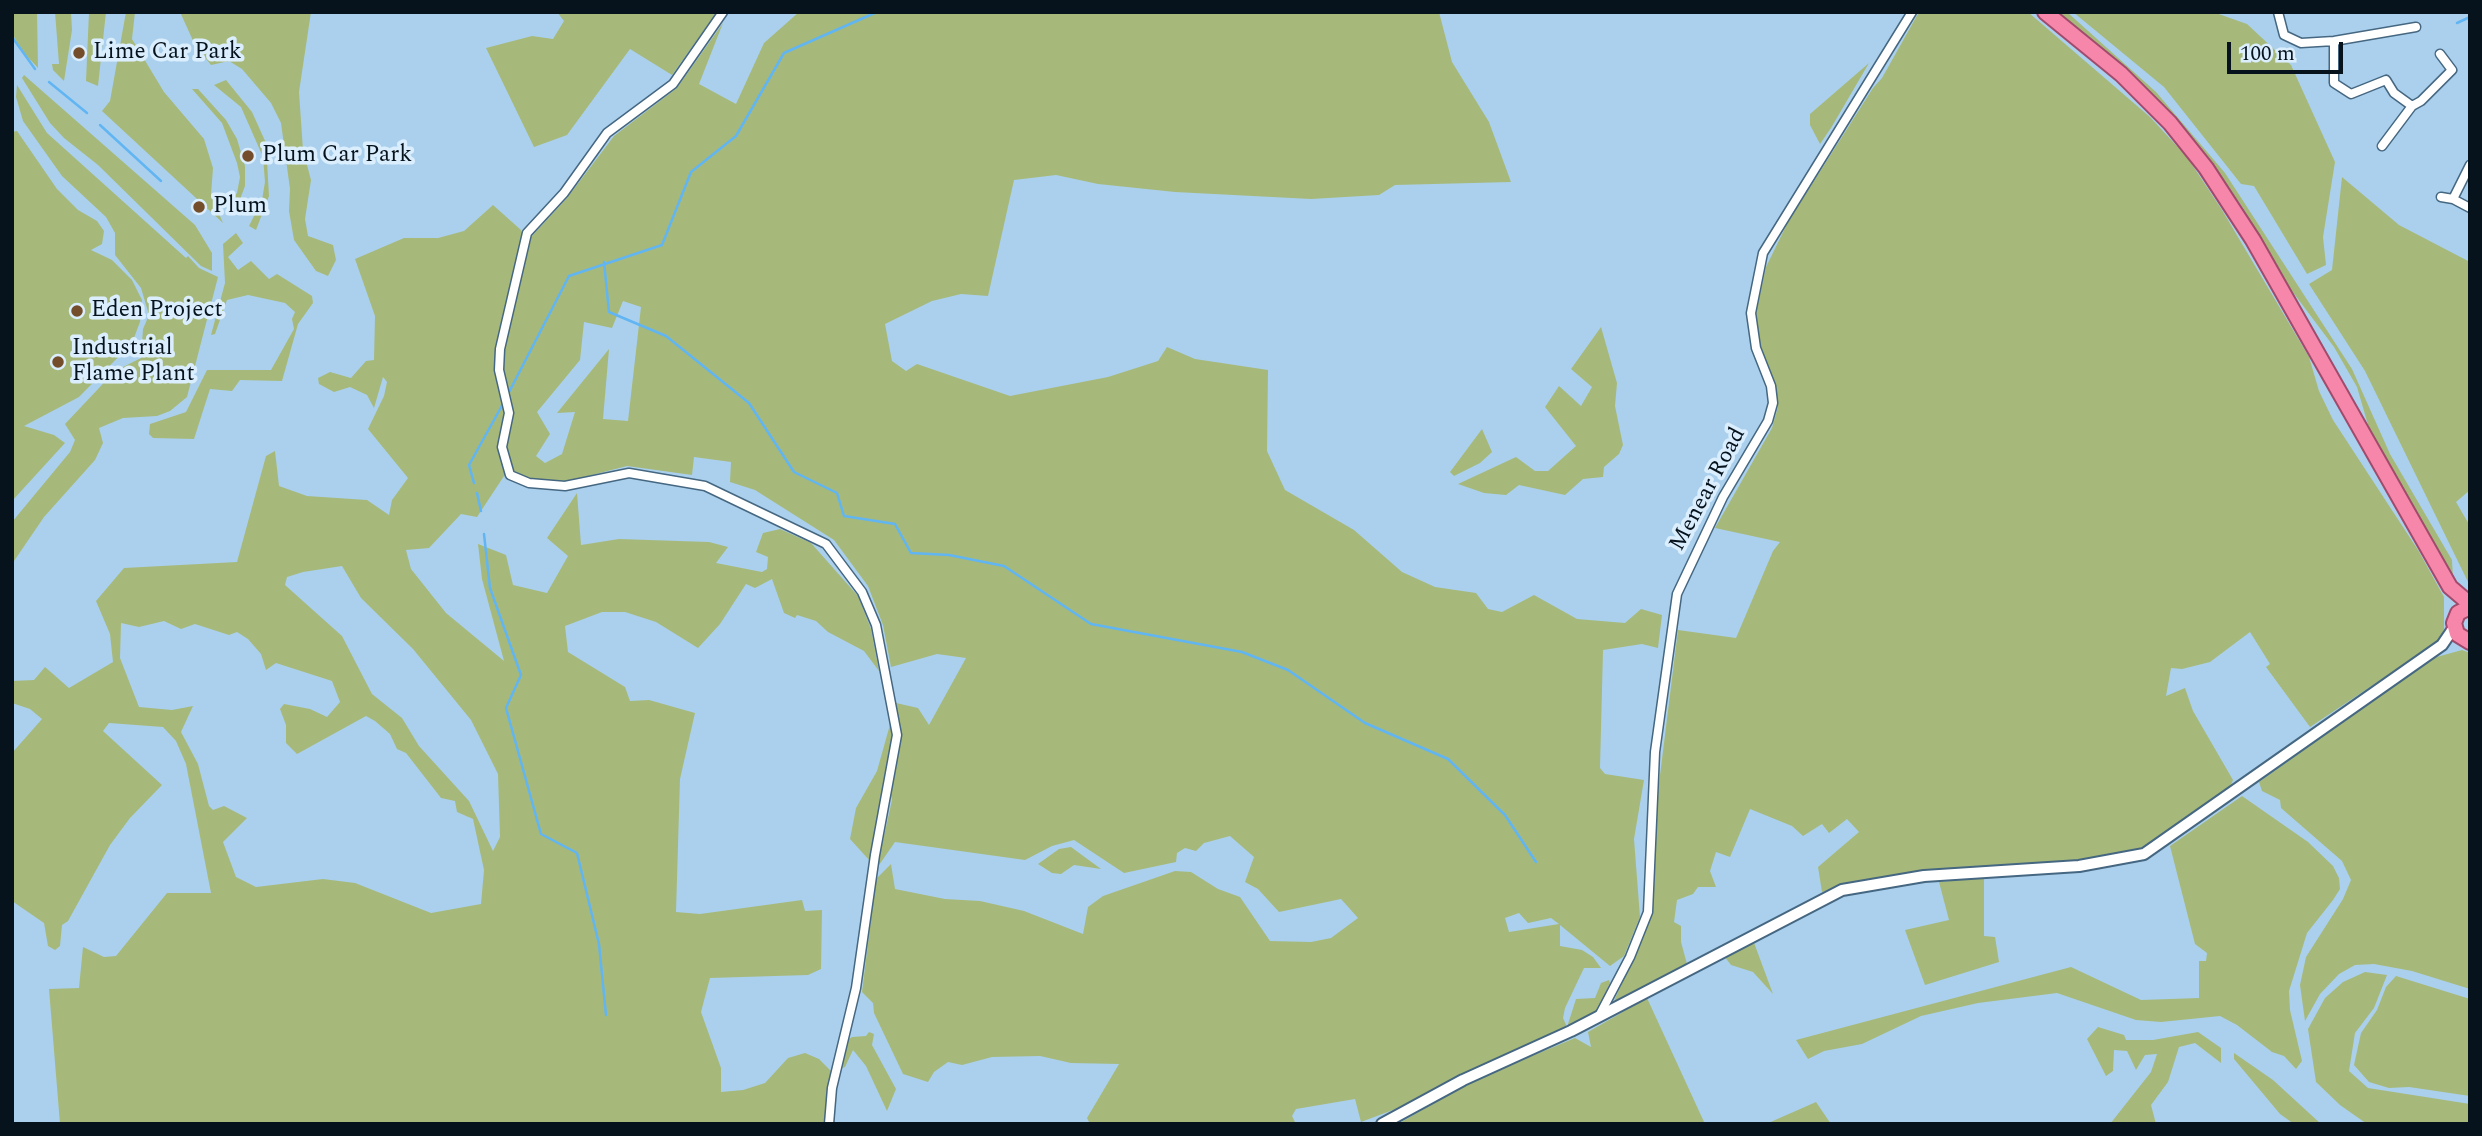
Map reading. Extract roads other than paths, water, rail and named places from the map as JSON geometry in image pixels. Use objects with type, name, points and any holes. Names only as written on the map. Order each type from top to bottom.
[{"type":"highway","points":[[2045,12],[2121,74],[2170,123],[2206,168],[2253,240],[2450,587],[2470,606],[2462,609],[2455,623]]},
{"type":"highway","points":[[2450,587],[2457,634],[2467,641]]},
{"type":"street","points":[[723,12],[673,85],[607,133],[564,193],[527,233],[500,349],[499,370],[509,413],[502,447],[510,475],[529,483],[565,486],[629,473],[705,486],[826,544],[862,592],[876,625],[897,735],[875,855],[856,988],[832,1088],[829,1124]]},
{"type":"street","name":"Menear Road","points":[[1597,1018],[1630,957],[1648,912],[1655,752],[1677,594],[1723,496],[1768,421],[1773,403],[1771,386],[1756,348],[1751,313],[1763,253],[1912,12]]},
{"type":"street","points":[[2278,12],[2284,35],[2291,41],[2334,41],[2416,27]]},
{"type":"street","points":[[2334,41],[2334,83],[2350,94],[2386,80],[2394,93],[2412,106]]},
{"type":"street","points":[[2382,146],[2412,106],[2421,102],[2452,70],[2440,54]]},
{"type":"street","points":[[2453,199],[2470,165]]},
{"type":"street","points":[[2441,197],[2453,199],[2470,208]]},
{"type":"street","points":[[1382,1124],[1463,1080],[1597,1018],[1842,890],[1924,876],[2079,866],[2144,854],[2442,645],[2455,623]]},
{"type":"street","points":[[2442,645],[2467,641]]},
{"type":"waterway","points":[[507,396],[569,276],[662,245],[691,172],[736,136],[784,53],[877,12]]},
{"type":"waterway","points":[[2457,23],[2470,17]]},
{"type":"waterway","points":[[12,37],[35,69]]},
{"type":"waterway","points":[[49,82],[87,113]]},
{"type":"waterway","points":[[100,125],[161,181]]},
{"type":"waterway","points":[[604,262],[609,312],[666,336],[749,403],[794,472],[837,493],[844,516],[895,524],[911,553],[949,555],[1004,566],[1091,624],[1242,652],[1288,670],[1365,723],[1448,759],[1505,815],[1536,862]]},
{"type":"waterway","points":[[474,483],[469,465],[504,402]]},
{"type":"waterway","points":[[477,493],[481,511]]},
{"type":"waterway","points":[[484,534],[490,588],[521,675],[506,708],[541,834],[577,853],[599,944],[606,1015]]},
{"type":"place","name":"Lime Car Park","points":[[79,53]]},
{"type":"place","name":"Plum Car Park","points":[[248,156]]},
{"type":"place","name":"Plum","points":[[199,207]]},
{"type":"place","name":"Eden Project","points":[[77,311]]},
{"type":"place","name":"Industrial Flame Plant","points":[[58,362]]}]
